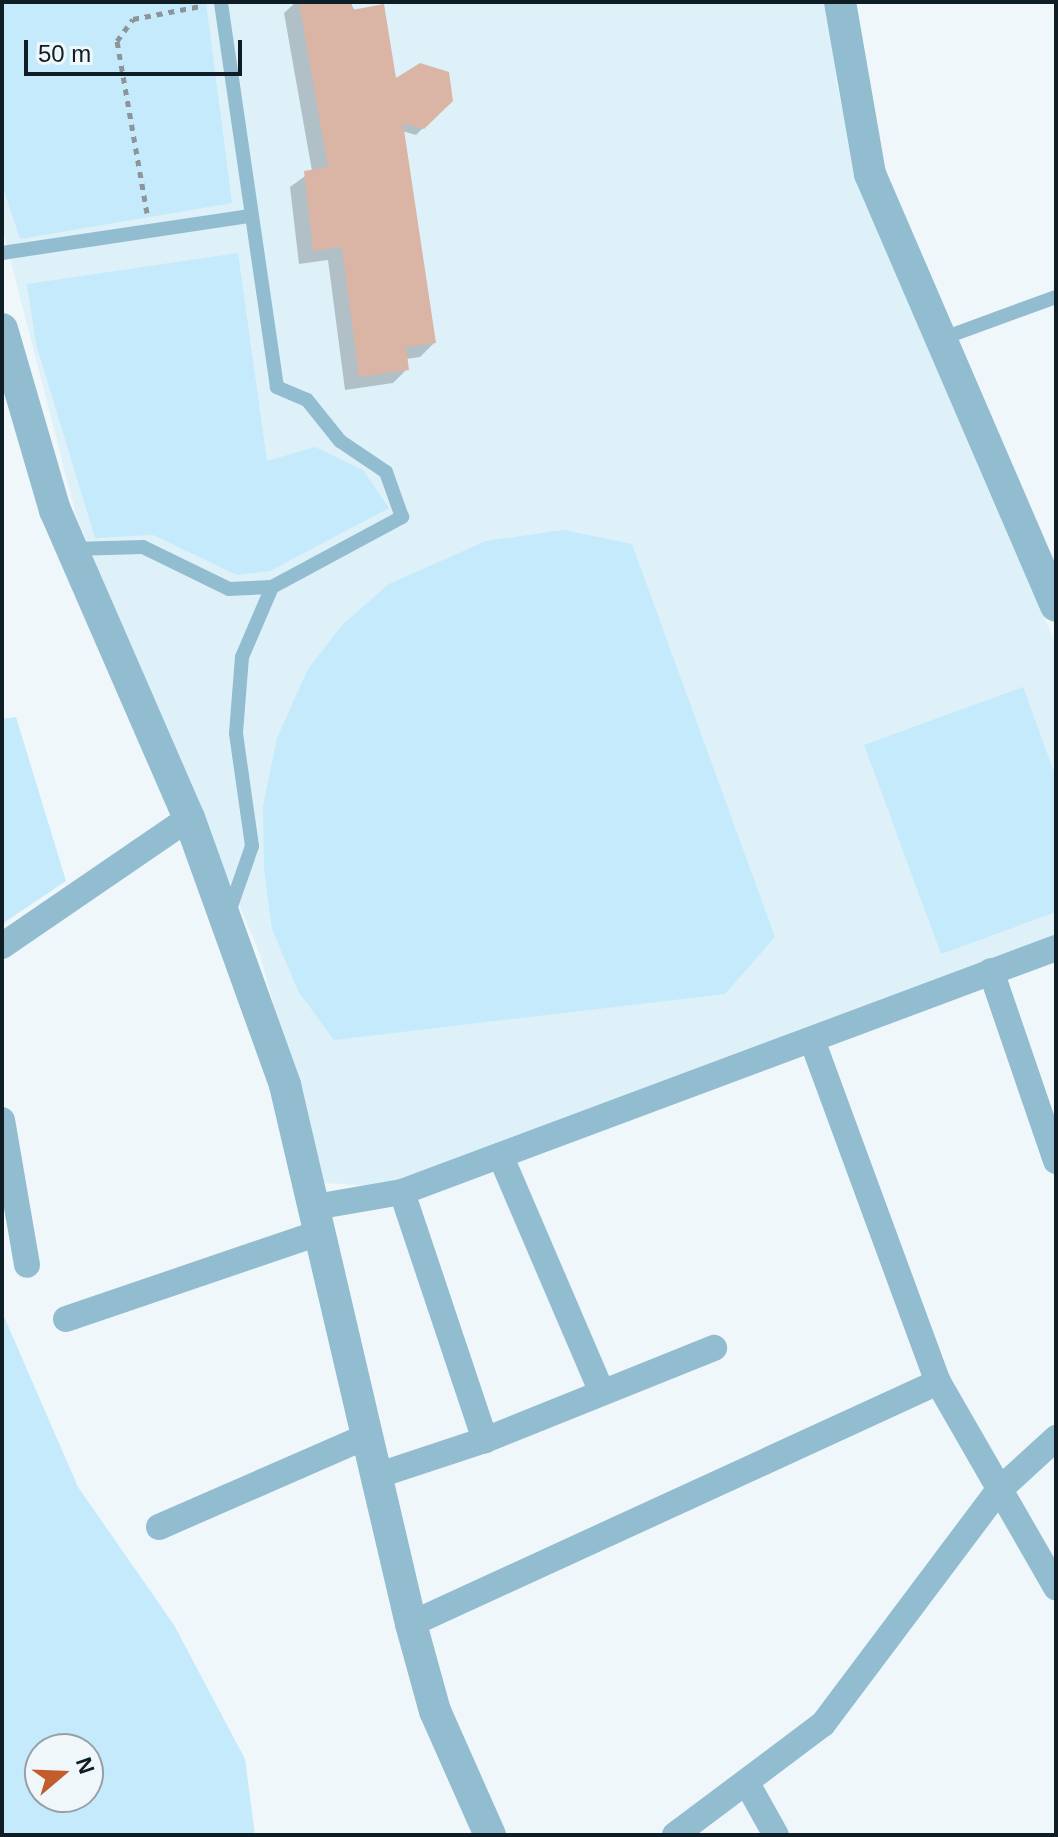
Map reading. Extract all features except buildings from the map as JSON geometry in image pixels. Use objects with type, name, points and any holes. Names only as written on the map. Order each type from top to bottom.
[{"type":"street","points":[[840,2],[870,174],[941,340],[1046,556],[1056,606]]},
{"type":"street","points":[[2,329],[71,549],[189,818],[285,1085],[411,1624],[435,1711],[490,1835]]},
{"type":"street","points":[[2,946],[189,818]]},
{"type":"street","points":[[66,1319],[317,1220],[501,1157],[1056,948]]},
{"type":"street","points":[[991,971],[1056,1161]]},
{"type":"street","points":[[812,1040],[938,1382],[1056,1587]]},
{"type":"street","points":[[2,1120],[27,1265]]},
{"type":"street","points":[[501,1157],[601,1390]]},
{"type":"street","points":[[402,1192],[485,1440]]},
{"type":"street","points":[[376,1476],[485,1440],[601,1390],[714,1348]]},
{"type":"street","points":[[411,1624],[938,1382]]},
{"type":"street","points":[[159,1527],[367,1436]]},
{"type":"street","points":[[675,1835],[748,1785],[823,1724],[998,1491],[1056,1438]]},
{"type":"street","points":[[748,1785],[776,1835]]},
{"type":"lane","points":[[71,549],[143,547],[229,589],[272,587],[402,517],[386,472],[340,441],[307,400],[277,387],[221,2]]},
{"type":"lane","points":[[2,253],[250,216]]},
{"type":"lane","points":[[941,340],[1056,297]]},
{"type":"lane","points":[[227,918],[252,846],[236,733],[242,657],[272,587]]},
{"type":"path","points":[[150,229],[117,41],[133,19],[221,2]]},
{"type":"shaded area","points":[[2,2],[827,2],[837,85],[859,185],[1056,644],[1056,937],[386,1187],[324,1183],[259,952],[76,515],[2,227]]},
{"type":"shaded area","points":[[2,2],[206,2],[232,203],[20,239],[2,184]]},
{"type":"shaded area","points":[[238,253],[267,461],[315,447],[363,470],[389,508],[270,571],[237,575],[153,535],[95,538],[36,344],[27,284]]},
{"type":"shaded area","points":[[564,530],[632,544],[775,937],[725,994],[334,1040],[298,991],[272,929],[264,870],[263,806],[277,738],[308,669],[343,624],[389,584],[486,541]]},
{"type":"shaded area","points":[[1023,687],[1056,777],[1056,912],[941,954],[864,745]]},
{"type":"shaded area","points":[[16,717],[66,881],[2,924],[2,719]]},
{"type":"shaded area","points":[[2,1312],[78,1487],[174,1625],[245,1759],[255,1835],[2,1835]]}]
